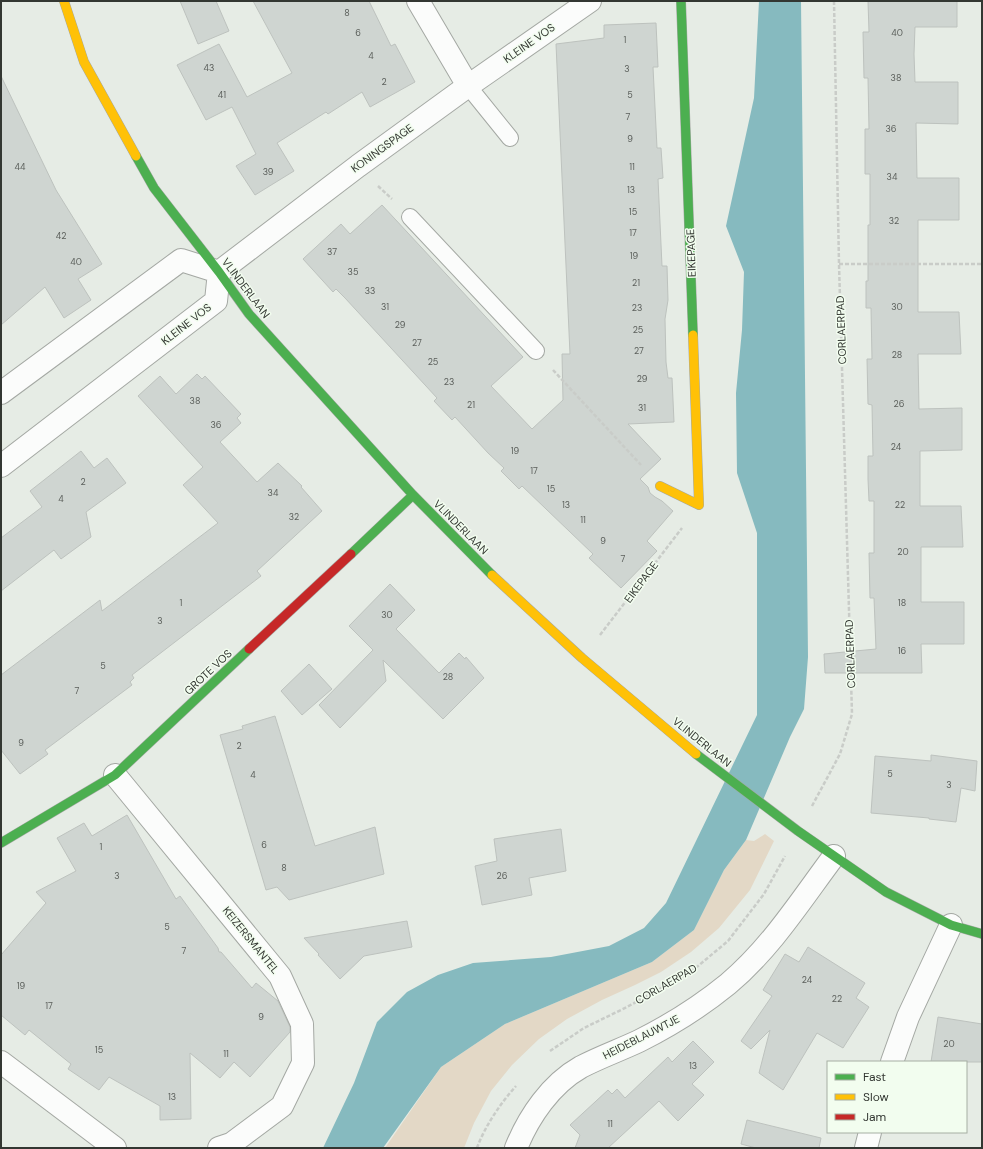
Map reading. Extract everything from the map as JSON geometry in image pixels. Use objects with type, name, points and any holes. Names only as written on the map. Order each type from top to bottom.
[{"type":"street","name":"VLINDERLAAN","points":[[64,1],[84,62],[154,188],[249,314],[413,495],[490,572],[582,658],[702,759],[798,831],[886,892],[951,925],[982,934]]},
{"type":"street","points":[[418,1],[468,86]]},
{"type":"street","name":"KLEINE VOS","points":[[468,86],[590,1]]},
{"type":"street","name":"EIKEPAGE","points":[[681,1],[699,505]]},
{"type":"street","name":"KONINGSPAGE","points":[[218,272],[358,166],[468,86]]},
{"type":"street","points":[[1,393],[181,260],[218,272]]},
{"type":"street","name":"KLEINE VOS","points":[[1,466],[216,301],[218,272]]},
{"type":"street","points":[[660,486],[699,505]]},
{"type":"street","name":"GROTE VOS","points":[[1,843],[115,775],[413,495]]},
{"type":"street","name":"KEIZERSMANTEL","points":[[115,775],[280,976],[302,1024],[303,1063],[282,1106],[232,1144],[219,1148]]},
{"type":"street","name":"HEIDEBLAUWTJE","points":[[516,1148],[523,1130],[538,1106],[557,1085],[580,1068],[638,1042],[671,1025],[729,983],[756,958],[780,930],[834,856]]},
{"type":"street","points":[[892,1061],[908,1017],[951,925]]},
{"type":"street","points":[[1,1062],[115,1148]]},
{"type":"street","points":[[866,1148],[870,1133]]},
{"type":"lane","points":[[468,86],[510,138]]},
{"type":"lane","points":[[410,217],[536,351]]},
{"type":"path","name":"CORLAERPAD","points":[[547,1054],[552,1049],[584,1028],[627,1007],[692,971],[728,940],[764,894],[840,754],[852,714],[839,264],[834,1]]},
{"type":"path","points":[[358,166],[410,217]]},
{"type":"path","points":[[839,264],[982,264]]},
{"type":"path","points":[[536,351],[660,486]]},
{"type":"path","name":"EIKEPAGE","points":[[582,658],[699,505]]},
{"type":"path","points":[[477,1148],[482,1134],[502,1104],[520,1082]]},
{"type":"shaded area","points":[[765,834],[774,841],[750,890],[719,928],[691,952],[661,972],[602,1000],[567,1019],[539,1039],[512,1065],[491,1091],[474,1123],[464,1148],[385,1148],[441,1067],[505,1024],[652,962],[694,930],[724,870],[746,840],[754,841]]},
{"type":"water","points":[[759,1],[801,1],[808,657],[804,709],[790,737],[746,840],[724,870],[694,930],[652,962],[505,1024],[441,1067],[383,1148],[323,1148],[354,1083],[377,1022],[407,992],[438,975],[473,963],[551,957],[609,946],[644,928],[666,903],[757,715],[757,533],[737,473],[736,393],[742,330],[744,272],[726,226],[754,98]]},
{"type":"building","points":[[180,1],[216,1],[229,31],[198,44]]},
{"type":"building","points":[[253,1],[369,1],[391,46],[395,44],[415,82],[370,107],[362,92],[328,114],[326,112],[277,143],[294,171],[255,195],[236,166],[256,154],[232,107],[206,120],[177,65],[219,44],[247,97],[292,73]]},
{"type":"building","points":[[868,1],[957,1],[957,27],[915,27],[915,82],[958,82],[958,124],[916,123],[917,178],[959,178],[959,220],[918,220],[918,312],[959,312],[961,354],[918,354],[919,409],[962,408],[962,450],[920,451],[920,506],[961,506],[963,547],[921,547],[921,602],[964,602],[964,644],[921,644],[922,673],[825,673],[824,654],[876,649],[874,598],[870,598],[869,553],[874,553],[874,501],[869,501],[868,479],[868,456],[873,456],[872,405],[868,404],[867,359],[872,359],[871,308],[866,308],[866,281],[868,281],[868,225],[870,225],[870,174],[865,174],[865,129],[869,129],[868,78],[864,78],[863,32],[869,32]]},
{"type":"building","points":[[656,23],[658,67],[653,67],[657,148],[661,148],[663,178],[658,179],[662,266],[667,266],[668,300],[665,319],[666,362],[668,378],[672,378],[674,422],[628,424],[661,459],[640,479],[648,487],[650,493],[673,511],[647,541],[657,551],[621,588],[589,558],[593,554],[522,486],[519,489],[501,471],[504,468],[455,417],[452,420],[434,401],[437,398],[345,298],[336,289],[333,292],[303,259],[341,224],[350,234],[382,205],[523,357],[491,386],[532,429],[563,400],[562,354],[570,354],[556,44],[604,38],[604,25]]},
{"type":"building","points":[[1,76],[56,190],[102,264],[78,279],[91,300],[64,318],[45,287],[1,325]]},
{"type":"building","points":[[197,374],[202,379],[205,376],[241,414],[237,418],[241,423],[220,442],[257,482],[278,463],[302,486],[301,487],[322,511],[257,571],[261,576],[132,675],[134,678],[130,682],[132,685],[45,750],[48,754],[20,774],[1,750],[1,675],[100,600],[102,611],[218,523],[183,485],[203,467],[138,396],[160,376],[176,394]]},
{"type":"building","points":[[81,451],[94,468],[107,458],[126,483],[86,512],[91,537],[61,559],[54,550],[1,591],[1,538],[42,507],[30,491]]},
{"type":"building","points":[[390,584],[415,610],[396,629],[439,673],[459,653],[465,659],[466,657],[484,678],[443,719],[383,660],[386,681],[340,728],[319,705],[373,650],[349,626]]},
{"type":"building","points":[[309,664],[332,689],[302,715],[281,691]]},
{"type":"building","points":[[275,716],[315,846],[375,827],[384,874],[289,900],[277,887],[266,890],[220,735],[243,729],[242,726]]},
{"type":"building","points":[[931,755],[977,761],[975,791],[961,788],[956,822],[871,813],[875,756],[931,761]]},
{"type":"building","points":[[127,815],[176,899],[180,896],[218,948],[219,952],[221,952],[252,988],[256,983],[278,1001],[290,1027],[290,1032],[250,1077],[234,1062],[220,1078],[190,1053],[191,1119],[160,1120],[160,1106],[109,1077],[99,1090],[68,1069],[71,1064],[29,1030],[25,1035],[1,1015],[1,955],[46,903],[36,892],[76,871],[57,838],[84,823],[92,836]]},
{"type":"building","points":[[561,829],[566,871],[529,878],[532,895],[482,905],[475,866],[497,861],[494,839]]},
{"type":"building","points":[[407,921],[412,947],[364,956],[340,979],[304,938]]},
{"type":"building","points":[[808,947],[865,983],[856,998],[869,1007],[843,1048],[817,1033],[783,1090],[759,1073],[770,1030],[751,1049],[741,1041],[772,996],[763,990],[785,954],[799,962]]},
{"type":"building","points":[[938,1017],[982,1024],[982,1062],[931,1061]]},
{"type":"building","points":[[693,1041],[714,1062],[692,1084],[704,1095],[678,1121],[659,1101],[608,1148],[575,1148],[580,1135],[570,1125],[608,1090],[612,1094],[617,1089],[625,1098],[668,1057],[672,1062]]},
{"type":"building","points":[[747,1120],[821,1138],[819,1148],[756,1148],[741,1144]]},
{"type":"traffic: fast","points":[[681,1],[693,335]]},
{"type":"traffic: fast","points":[[136,156],[154,188],[219,272],[249,314],[413,495],[492,575]]},
{"type":"traffic: fast","points":[[351,554],[413,495]]},
{"type":"traffic: fast","points":[[1,843],[115,775],[249,649]]},
{"type":"traffic: fast","points":[[696,754],[798,831],[886,892],[951,925],[982,934]]},
{"type":"traffic: slow","points":[[64,1],[84,62],[136,156]]},
{"type":"traffic: slow","points":[[660,486],[699,505],[693,335]]},
{"type":"traffic: slow","points":[[492,575],[582,658],[696,754]]},
{"type":"traffic: jam","points":[[249,649],[351,554]]}]
